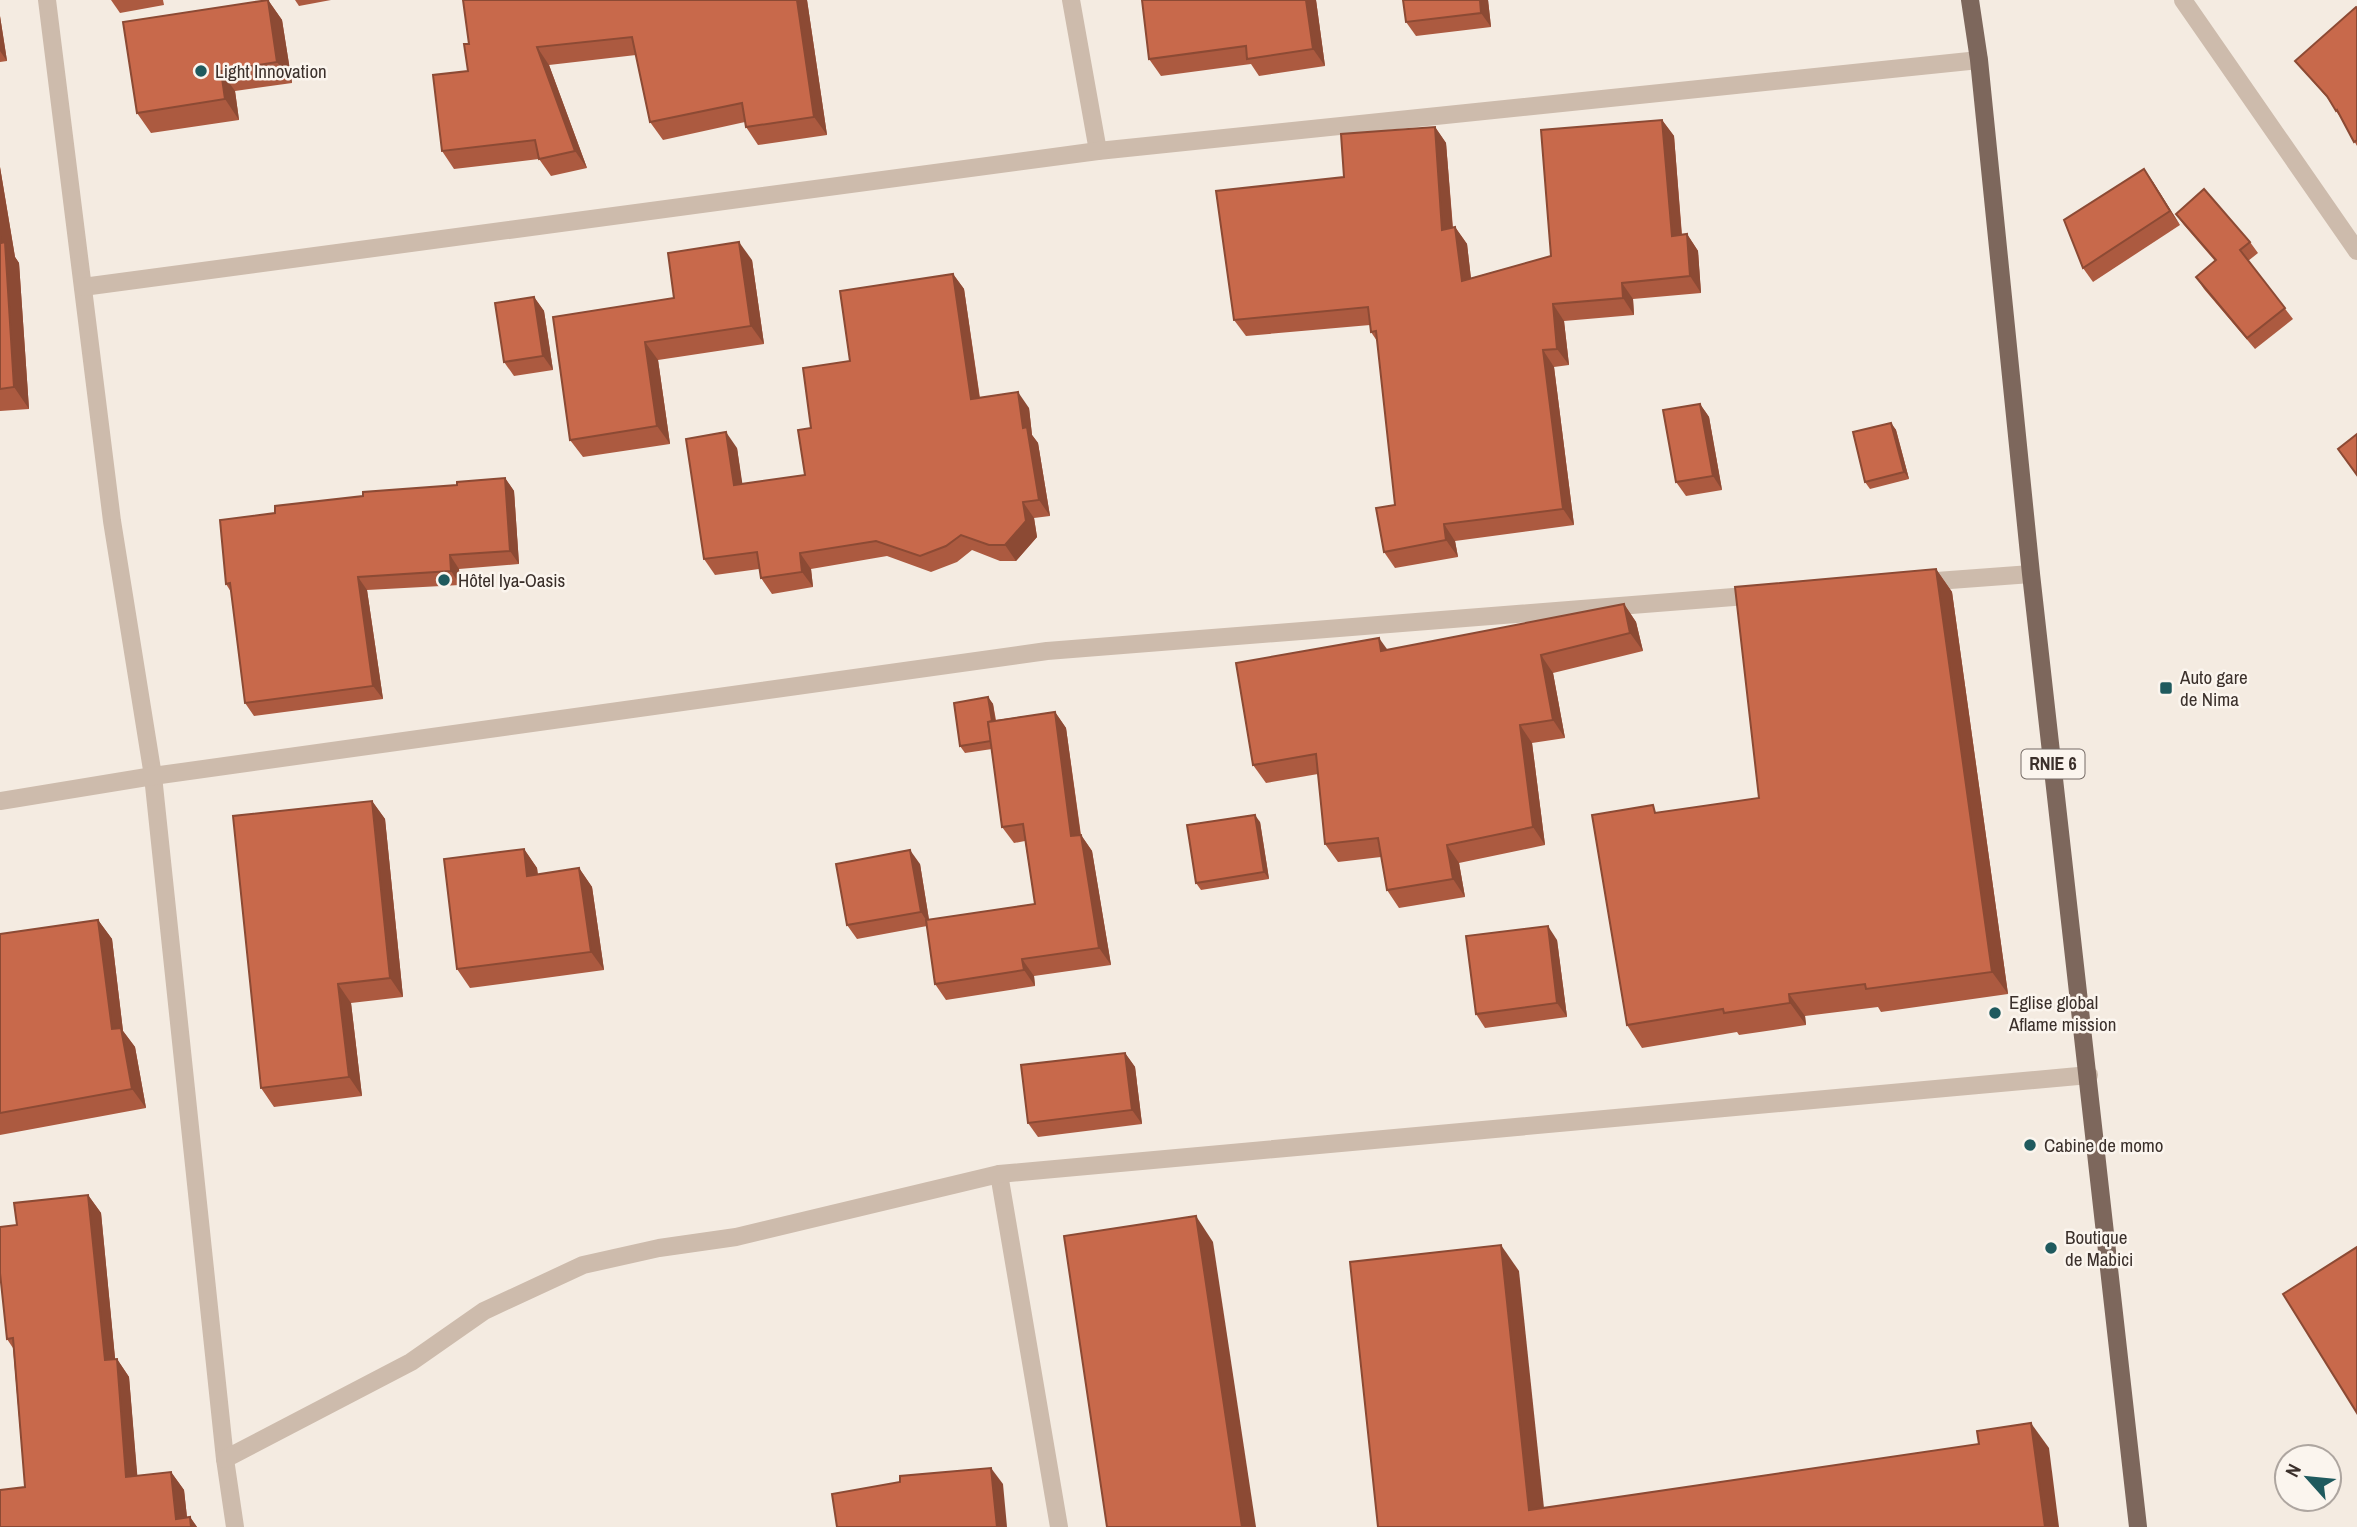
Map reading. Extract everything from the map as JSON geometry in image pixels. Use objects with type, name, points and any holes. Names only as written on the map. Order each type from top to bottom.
[{"type":"main road","name":"RNIE 6","points":[[1970,0],[1979,60],[2031,574],[2138,1527]]},
{"type":"street","points":[[47,0],[112,521],[153,776],[225,1459],[235,1527]]},
{"type":"street","points":[[1071,0],[1098,151]]},
{"type":"street","points":[[2183,0],[2357,251]]},
{"type":"street","points":[[83,287],[1098,151],[1979,60]]},
{"type":"street","points":[[1906,584],[2031,574]]},
{"type":"street","points":[[0,801],[153,776],[1047,651],[1782,593]]},
{"type":"street","points":[[225,1459],[411,1362],[484,1311],[583,1265],[659,1248],[736,1237],[999,1174],[2088,1075]]},
{"type":"street","points":[[999,1174],[1059,1527]]},
{"type":"building","points":[[268,0],[277,62],[221,71],[225,99],[137,113],[123,22]]},
{"type":"building","points":[[463,0],[797,0],[814,117],[746,127],[742,103],[650,122],[632,37],[537,47],[575,151],[539,159],[535,140],[442,151],[433,75],[468,71],[464,44],[469,44]]},
{"type":"building","points":[[1142,0],[1306,0],[1313,49],[1247,59],[1246,46],[1149,59]]},
{"type":"building","points":[[1403,0],[1480,0],[1481,13],[1406,22]]},
{"type":"building","points":[[2356,7],[2357,140],[2354,142],[2327,96],[2295,61]]},
{"type":"building","points":[[1662,120],[1672,236],[1687,234],[1690,276],[1622,283],[1623,298],[1553,304],[1557,349],[1543,350],[1563,509],[1444,524],[1446,540],[1384,552],[1376,508],[1395,505],[1376,331],[1371,332],[1368,307],[1234,320],[1216,191],[1344,177],[1341,134],[1435,127],[1442,230],[1455,227],[1462,281],[1551,256],[1541,130]]},
{"type":"building","points":[[2144,169],[2170,211],[2083,268],[2064,220]]},
{"type":"building","points":[[2204,189],[2250,242],[2240,250],[2285,308],[2247,338],[2196,277],[2216,260],[2176,214]]},
{"type":"building","points":[[0,235],[1,243],[5,242],[14,387],[0,389]]},
{"type":"building","points":[[739,242],[751,326],[645,342],[657,426],[570,440],[553,317],[674,298],[668,253]]},
{"type":"building","points":[[953,274],[971,399],[1018,392],[1023,428],[1027,427],[1039,500],[1023,502],[1026,521],[1005,545],[989,545],[961,535],[946,546],[920,556],[876,541],[800,553],[802,572],[761,578],[757,552],[704,559],[686,439],[726,432],[734,485],[805,475],[798,430],[811,428],[803,368],[850,361],[840,291]]},
{"type":"building","points":[[534,297],[543,356],[504,362],[495,303]]},
{"type":"building","points":[[1700,404],[1713,476],[1676,482],[1663,410]]},
{"type":"building","points":[[1891,423],[1904,472],[1865,482],[1853,432]]},
{"type":"building","points":[[2357,434],[2357,475],[2338,449]]},
{"type":"building","points":[[505,478],[510,551],[450,555],[451,571],[358,577],[373,686],[245,703],[230,583],[226,584],[220,520],[275,513],[275,506],[363,496],[363,492],[457,485],[457,482]]},
{"type":"building","points":[[1936,569],[1992,972],[1866,989],[1865,984],[1789,994],[1790,1003],[1724,1013],[1723,1009],[1627,1025],[1592,815],[1653,805],[1655,813],[1759,798],[1735,587]]},
{"type":"building","points":[[1624,604],[1630,633],[1541,655],[1553,720],[1520,725],[1533,827],[1447,845],[1453,879],[1387,890],[1378,838],[1325,844],[1316,754],[1253,765],[1236,663],[1379,638],[1381,651]]},
{"type":"building","points":[[988,697],[992,721],[988,722],[991,741],[960,746],[954,703]]},
{"type":"building","points":[[1055,712],[1071,836],[1081,835],[1099,948],[1022,959],[1024,970],[935,984],[926,920],[1035,904],[1023,824],[1002,827],[988,722]]},
{"type":"building","points":[[372,801],[390,978],[338,984],[349,1077],[261,1088],[233,816]]},
{"type":"building","points":[[1255,815],[1264,872],[1196,883],[1187,825]]},
{"type":"building","points":[[524,849],[527,876],[579,868],[591,952],[457,969],[444,859]]},
{"type":"building","points":[[910,850],[921,912],[847,925],[836,864]]},
{"type":"building","points":[[98,920],[112,1029],[121,1028],[132,1089],[0,1113],[0,934]]},
{"type":"building","points":[[1548,926],[1557,1003],[1476,1014],[1466,936]]},
{"type":"building","points":[[1125,1053],[1132,1110],[1028,1123],[1021,1065]]},
{"type":"building","points":[[88,1195],[105,1360],[117,1359],[126,1477],[171,1472],[176,1519],[190,1517],[191,1527],[0,1527],[0,1490],[25,1487],[13,1338],[7,1339],[0,1273],[0,1227],[17,1225],[14,1203]]},
{"type":"building","points":[[1196,1216],[1242,1527],[1107,1527],[1064,1236]]},
{"type":"building","points":[[1501,1245],[1529,1510],[1979,1444],[1977,1431],[2031,1423],[2045,1527],[1378,1527],[1350,1262]]},
{"type":"building","points":[[2357,1247],[2357,1413],[2283,1294]]},
{"type":"building","points":[[991,1468],[997,1527],[837,1527],[832,1494],[900,1482],[900,1476]]},
{"type":"place","name":"Light Innovation","points":[[201,71]]},
{"type":"place","name":"Hôtel Iya-Oasis","points":[[444,580]]},
{"type":"place","name":"Auto gare de Nima","points":[[2166,688]]},
{"type":"place","name":"Eglise global Aflame mission","points":[[1995,1013]]},
{"type":"place","name":"Cabine de momo","points":[[2030,1145]]},
{"type":"place","name":"Boutique de Mabici","points":[[2051,1248]]}]
